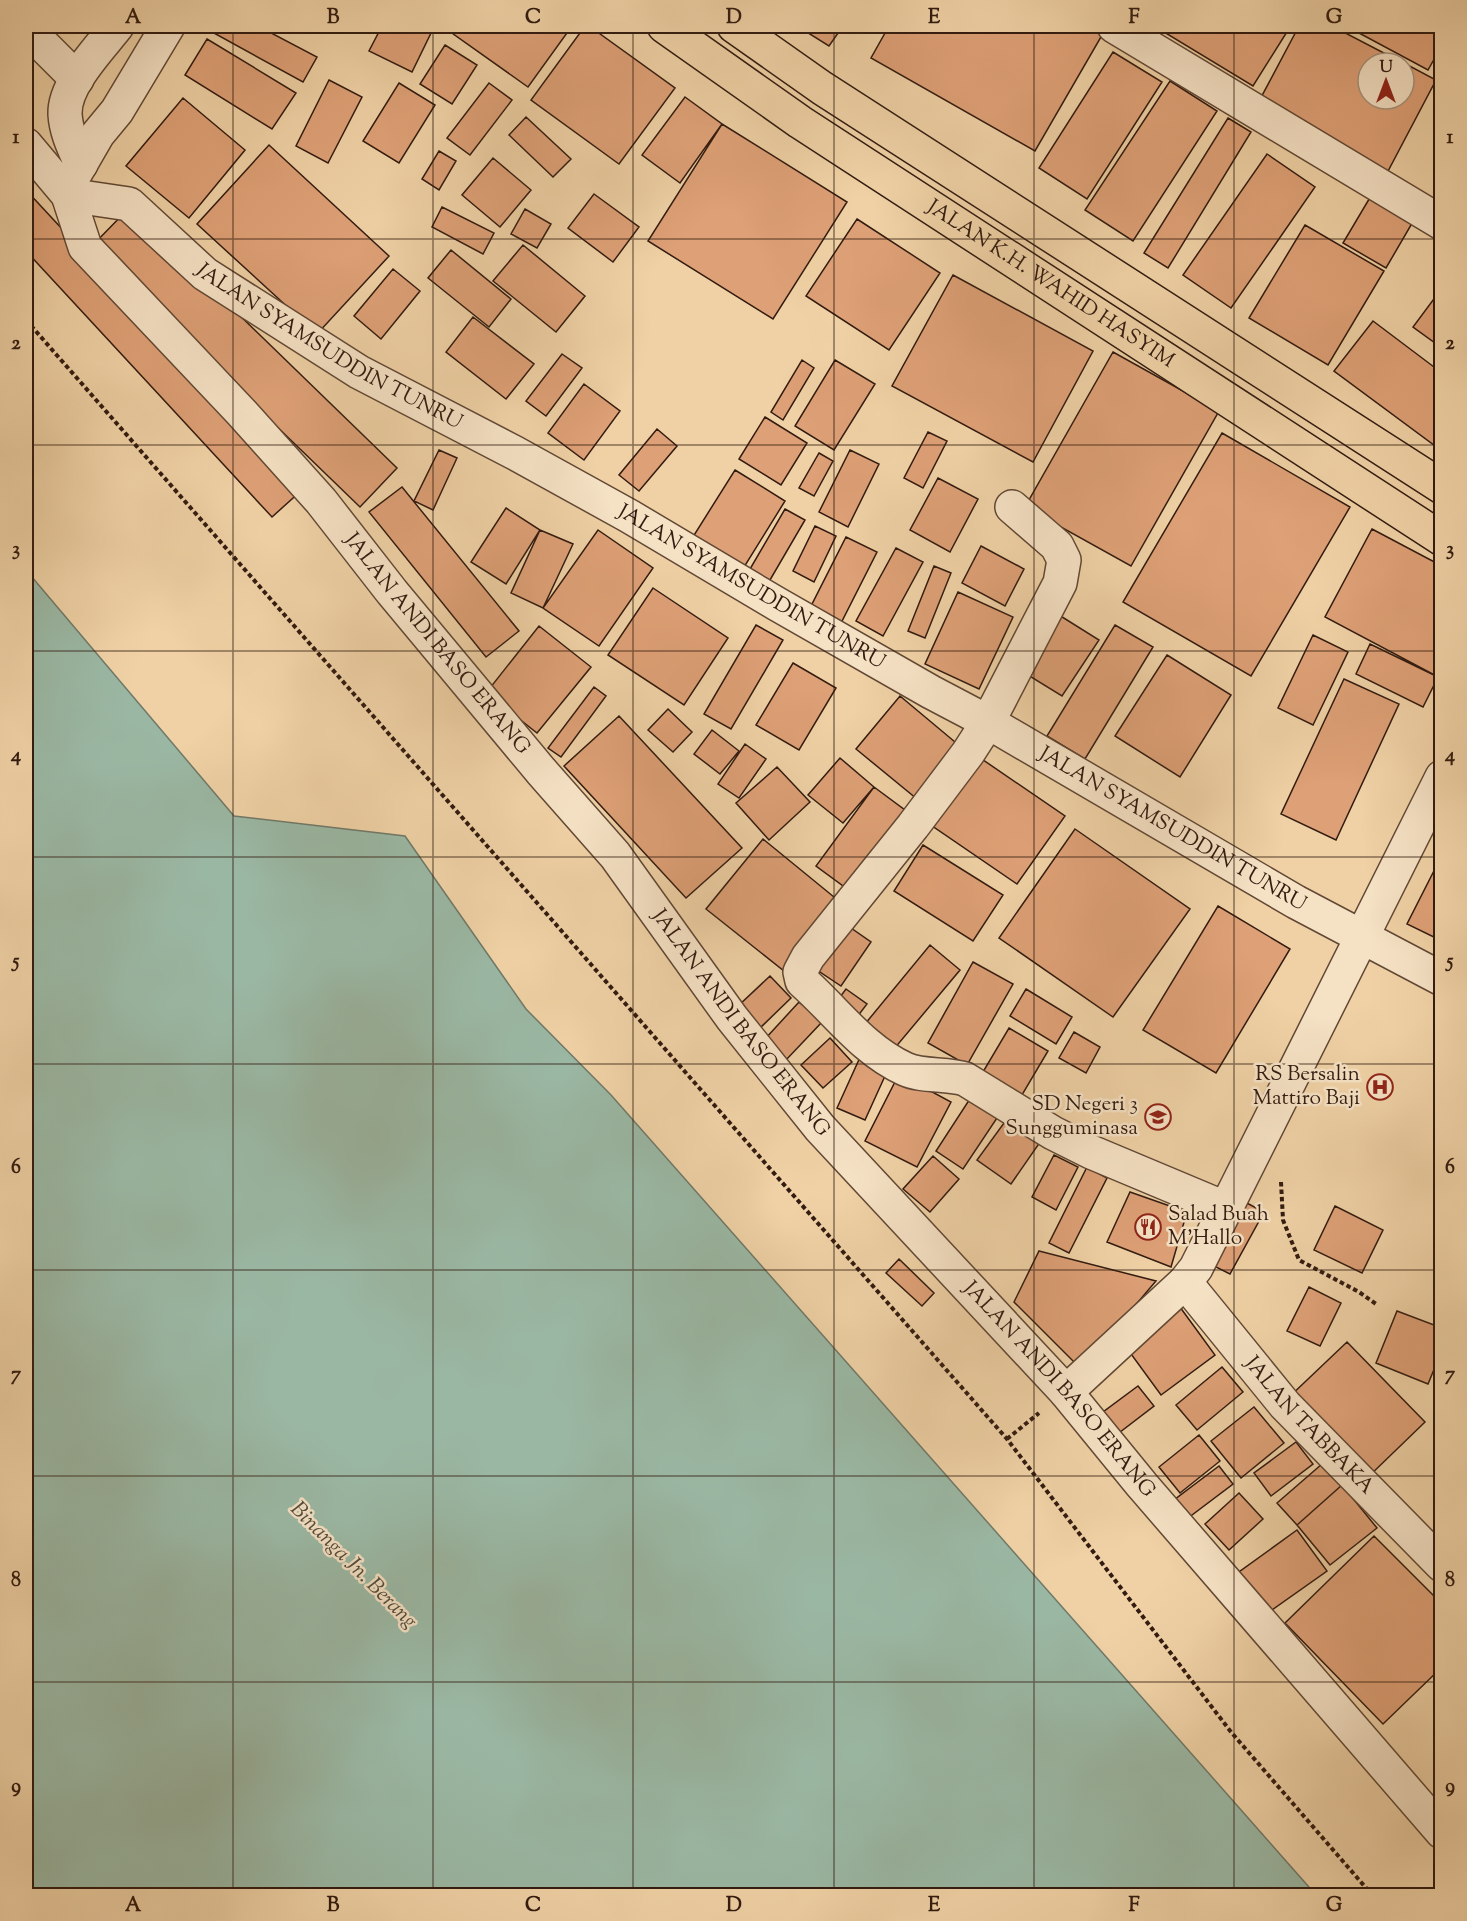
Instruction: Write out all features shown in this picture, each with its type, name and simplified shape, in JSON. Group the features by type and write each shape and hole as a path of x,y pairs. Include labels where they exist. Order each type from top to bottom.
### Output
{"highway":[{"name":"JALAN K.H. WAHID HASYIM","path":"664,26 800,122 1442,539"},
{"name":"JALAN K.H. WAHID HASYIM","path":"734,26 822,88 1442,487"}],"street":[{"path":"81,164 68,130 65,112 68,94 117,26"},
{"path":"68,195 72,180 98,134 117,111 168,26"},
{"path":"1114,26 1442,223"},
{"path":"26,28 77,79"},
{"path":"26,145 68,195"},
{"name":"JALAN SYAMSUDDIN TUNRU","path":"68,195 129,204 205,274 358,372 515,453 629,516 798,616 988,722 1286,896 1442,979"},
{"name":"JALAN ANDI BASO ERANG","path":"68,195 85,247 321,501 541,771 615,855 732,1018 820,1128 1066,1392 1142,1485 1442,1832"},
{"path":"1012,507 1057,546 1064,560 1060,583 988,722 913,826 808,957 800,972 802,981 857,1036 906,1070 950,1074 965,1079 1053,1133 1091,1152 1227,1209"},
{"path":"1066,1392 1185,1282 1196,1268 1360,936 1442,777"},
{"name":"JALAN TABBAKA","path":"1185,1282 1285,1405 1442,1565"}],"path":[{"path":"26,320 1006,1439 1231,1732 1373,1896"},
{"path":"1280,1176 1283,1220 1299,1260 1359,1292 1376,1304"}],"water":[{"name":"Binanga Jn. Berang","path":"26,570 234,816 405,836 526,1009 611,1095 1316,1895 26,1895"}],"building":[{"path":"204,26 258,26 317,57 303,82"},
{"path":"382,26 416,26 431,33 412,72 369,51"},
{"path":"442,26 572,26 528,87"},
{"path":"585,26 589,26 675,88 619,164 531,100"},
{"path":"797,26 843,26 829,46"},
{"path":"889,26 1098,26 1105,30 1035,151 871,58"},
{"path":"1154,26 1289,26 1290,27 1253,86"},
{"path":"1299,26 1332,26 1380,51 1356,51 1356,111 1416,111 1416,69 1436,80 1387,173 1257,105"},
{"path":"1346,26 1442,26 1442,45 1428,70 1416,64 1416,51 1393,51"},
{"path":"207,39 296,93 272,129 185,75"},
{"path":"445,45 477,65 452,104 420,84"},
{"path":"1113,52 1162,82 1087,199 1039,168"},
{"path":"329,80 362,97 328,163 296,146"},
{"path":"1170,81 1217,111 1133,241 1085,210"},
{"path":"399,83 435,105 399,163 363,141"},
{"path":"489,83 512,100 470,155 447,138"},
{"path":"685,97 722,124 680,183 642,155"},
{"path":"183,98 245,150 189,218 126,166"},
{"path":"526,117 571,159 553,177 509,135"},
{"path":"1228,118 1251,132 1168,268 1144,253"},
{"path":"722,124 847,202 773,319 648,241"},
{"path":"269,145 389,256 317,334 197,224"},
{"path":"439,151 456,161 439,190 422,179"},
{"path":"1267,154 1315,187 1231,308 1183,275"},
{"path":"493,158 531,190 500,227 462,195"},
{"path":"1375,189 1418,213 1386,268 1343,243"},
{"path":"26,190 303,489 272,517 26,251"},
{"path":"594,194 639,227 613,262 568,228"},
{"path":"442,207 494,233 483,254 432,227"},
{"path":"129,208 397,468 360,507 91,247"},
{"path":"525,209 551,224 537,248 511,234"},
{"path":"857,219 940,273 889,350 806,296"},
{"path":"1305,225 1384,271 1328,365 1249,318"},
{"path":"523,245 585,296 556,332 493,281"},
{"path":"451,250 511,299 489,327 428,278"},
{"path":"393,269 420,291 381,339 354,316"},
{"path":"953,275 1093,351 1033,462 892,386"},
{"path":"1442,288 1442,348 1413,327"},
{"path":"473,317 534,364 506,399 446,352"},
{"path":"1373,321 1442,373 1442,451 1334,371"},
{"path":"1113,352 1219,411 1131,566 1025,507"},
{"path":"562,354 582,368 546,416 526,401"},
{"path":"802,360 814,368 783,420 771,412"},
{"path":"835,360 875,384 834,450 795,426"},
{"path":"584,384 620,411 584,460 548,433"},
{"path":"765,417 807,443 781,485 739,459"},
{"path":"657,429 677,446 639,491 619,475"},
{"path":"928,432 947,441 923,488 904,478"},
{"path":"1222,433 1350,507 1251,676 1123,602"},
{"path":"439,450 457,458 433,510 414,501"},
{"path":"850,450 879,464 848,527 819,512"},
{"path":"819,453 833,461 814,496 799,488"},
{"path":"735,470 785,501 741,572 691,540"},
{"path":"938,478 978,499 950,552 910,530"},
{"path":"402,487 519,631 486,657 369,512"},
{"path":"506,508 540,530 506,584 471,562"},
{"path":"785,509 805,520 763,592 743,581"},
{"path":"815,526 836,536 814,582 793,571"},
{"path":"1372,529 1442,566 1442,679 1325,617"},
{"path":"540,530 573,544 543,608 511,593"},
{"path":"598,530 653,568 599,646 543,608"},
{"path":"846,537 877,552 837,631 806,616"},
{"path":"981,546 1024,569 1005,606 962,583"},
{"path":"896,548 923,562 883,636 856,621"},
{"path":"934,566 951,573 925,638 908,631"},
{"path":"653,588 728,638 684,705 608,655"},
{"path":"958,592 1013,617 979,689 925,664"},
{"path":"1059,615 1099,640 1062,696 1023,672"},
{"path":"756,625 783,640 731,729 704,714"},
{"path":"1115,625 1153,647 1085,759 1047,736"},
{"path":"539,626 591,667 537,733 486,693"},
{"path":"1313,635 1348,652 1313,725 1278,708"},
{"path":"1370,644 1438,677 1423,707 1356,674"},
{"path":"1167,655 1231,695 1180,777 1115,736"},
{"path":"793,663 836,688 799,750 756,725"},
{"path":"1344,679 1399,704 1336,840 1281,814"},
{"path":"594,687 606,696 561,757 548,748"},
{"path":"900,696 961,747 917,799 856,749"},
{"path":"668,709 692,732 673,752 648,730"},
{"path":"619,716 742,848 686,898 564,766"},
{"path":"712,730 739,751 720,774 694,754"},
{"path":"745,744 766,759 739,798 718,784"},
{"path":"973,753 1065,816 1017,884 925,821"},
{"path":"840,758 874,787 843,823 808,795"},
{"path":"777,767 810,802 769,840 736,803"},
{"path":"874,787 913,816 854,894 816,866"},
{"path":"1075,829 1190,909 1113,1017 999,938"},
{"path":"763,839 845,906 789,975 706,909"},
{"path":"923,845 1003,895 973,941 894,891"},
{"path":"1442,855 1442,941 1407,924"},
{"path":"1218,906 1290,949 1216,1073 1143,1030"},
{"path":"838,919 871,942 841,986 808,964"},
{"path":"930,945 960,970 894,1049 865,1024"},
{"path":"973,962 1013,984 967,1065 928,1043"},
{"path":"770,976 791,998 759,1029 737,1007"},
{"path":"846,989 867,1004 854,1021 834,1005"},
{"path":"1026,989 1072,1017 1056,1044 1010,1016"},
{"path":"799,1002 822,1022 786,1060 765,1039"},
{"path":"1009,1028 1048,1051 1016,1105 977,1082"},
{"path":"1074,1032 1100,1047 1086,1073 1059,1058"},
{"path":"830,1038 852,1062 823,1088 801,1065"},
{"path":"862,1053 890,1065 865,1120 837,1108"},
{"path":"899,1074 951,1102 917,1167 865,1141"},
{"path":"975,1091 1003,1109 963,1169 936,1151"},
{"path":"1012,1112 1045,1135 1011,1184 977,1160"},
{"path":"1054,1155 1078,1167 1056,1210 1032,1197"},
{"path":"933,1156 959,1179 930,1212 903,1189"},
{"path":"1087,1167 1107,1178 1069,1253 1049,1243"},
{"name":"Salad Buah M'Hallo","path":"1130,1192 1187,1212 1171,1267 1107,1242"},
{"path":"1243,1201 1264,1212 1230,1274 1210,1264"},
{"path":"1335,1206 1383,1230 1362,1273 1314,1250"},
{"path":"1039,1251 1156,1281 1081,1369 1014,1302"},
{"path":"899,1259 934,1293 922,1306 886,1273"},
{"path":"1309,1287 1341,1303 1320,1346 1287,1331"},
{"path":"1177,1303 1215,1355 1161,1395 1123,1343"},
{"path":"1397,1311 1442,1328 1442,1350 1428,1384 1376,1363"},
{"path":"1347,1342 1425,1422 1364,1481 1286,1400"},
{"path":"1222,1367 1243,1392 1197,1430 1176,1405"},
{"path":"1138,1386 1154,1406 1111,1439 1095,1418"},
{"path":"1254,1407 1284,1443 1241,1478 1211,1441"},
{"path":"1199,1435 1220,1461 1180,1493 1159,1467"},
{"path":"1296,1442 1313,1464 1271,1496 1254,1473"},
{"path":"1322,1464 1342,1485 1297,1525 1277,1503"},
{"path":"1219,1466 1233,1484 1188,1518 1174,1500"},
{"path":"1342,1485 1377,1528 1330,1565 1297,1525"},
{"path":"1239,1493 1263,1519 1229,1550 1205,1524"},
{"path":"1297,1530 1327,1571 1262,1617 1232,1577"},
{"path":"1374,1536 1442,1604 1442,1667 1383,1724 1285,1623"}],"place":[{"name":"RS Bersalin Mattiro Baji","path":"1380,1087"},
{"name":"SD Negeri 3 Sungguminasa","path":"1158,1117"},
{"name":"Salad Buah M'Hallo","path":"1148,1227"}]}
